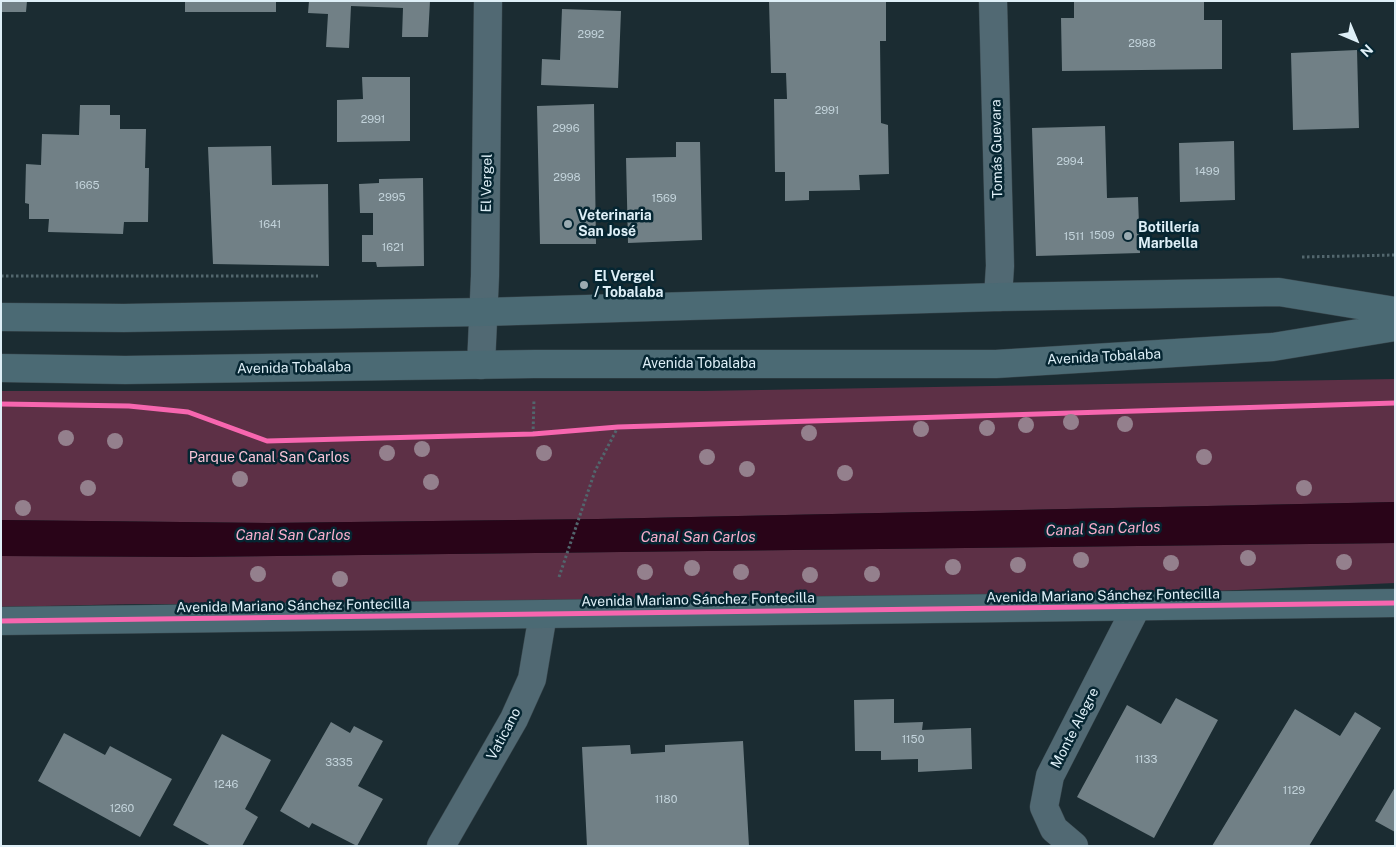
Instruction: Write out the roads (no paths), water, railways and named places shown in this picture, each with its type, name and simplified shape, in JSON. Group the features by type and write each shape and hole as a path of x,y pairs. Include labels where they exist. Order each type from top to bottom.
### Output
{"main road":[{"path":"1,317 124,318 483,312 998,297 1279,292 1395,311"},
{"name":"Avenida Tobalaba","path":"1,368 125,370 480,365 996,364 1273,347 1395,327"},
{"name":"Avenida Mariano Sánchez Fontecilla","path":"1,621 1395,603"}],"street":[{"name":"El Vergel","path":"480,365 483,312 488,1"},
{"name":"Tomás Guevara","path":"993,1 1000,266 998,297"},
{"name":"Monte Alegre","path":"1074,846 1054,828 1044,807 1050,776 1137,606"},
{"name":"Vaticano","path":"441,846 514,719 532,679 543,614"}],"water":[{"name":"Canal San Carlos","path":"1395,502 1395,543 190,557 1,556 1,520 269,523 598,519"}],"place":[{"name":"Veterinaria San José","path":"568,224"},
{"name":"Botillería Marbella","path":"1128,236"},
{"name":"El Vergel / Tobalaba","path":"584,285"}],"park label":[{"name":"Parque Canal San Carlos","path":"269,458"}]}
